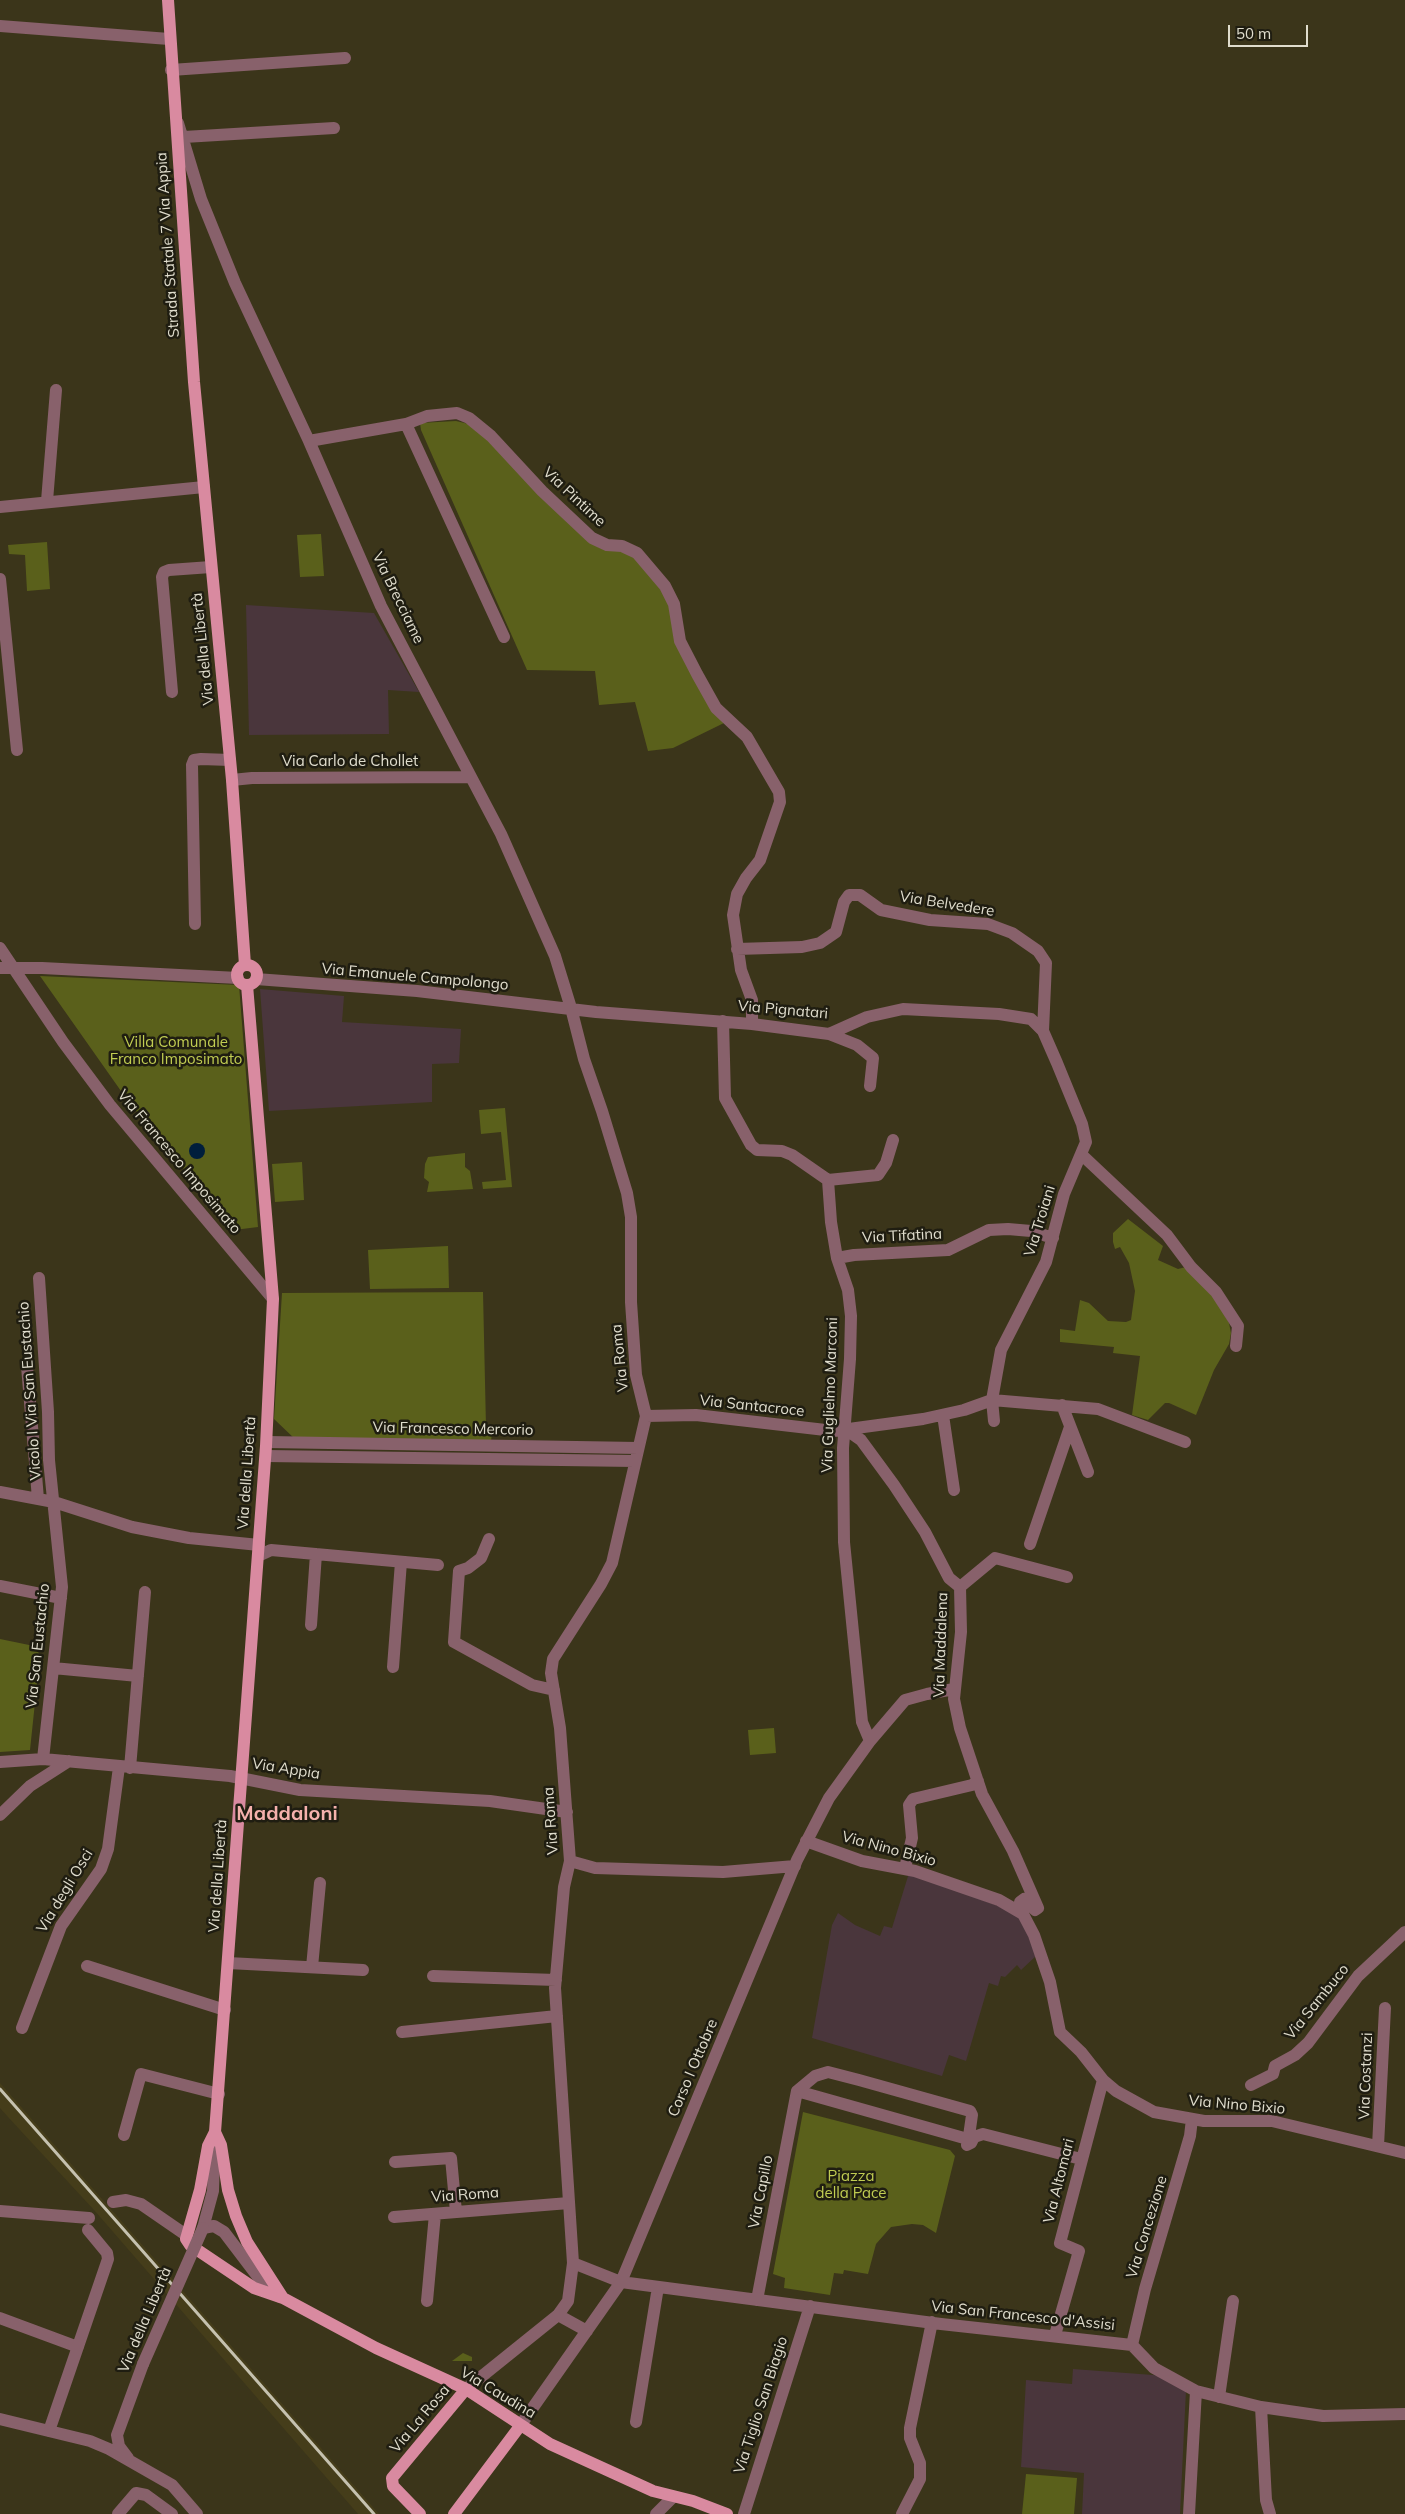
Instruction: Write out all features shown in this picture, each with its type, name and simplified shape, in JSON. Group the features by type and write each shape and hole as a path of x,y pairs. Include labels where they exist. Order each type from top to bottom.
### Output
{"main road":[{"name":"Strada Statale 7 Via Appia","path":"168,0 180,202 204,487"},
{"name":"Via della Libertà","path":"204,487 232,780 245,966 255,970 247,981 273,1300 266,1456 215,2132"},
{"path":"186,2235 200,2190 208,2146 215,2132"},
{"path":"215,2132 221,2145 228,2190 236,2216 247,2242 283,2298"},
{"name":"Via Caudina","path":"186,2235 190,2245 254,2288 283,2298 376,2348 466,2390 550,2444 629,2482 673,2497 693,2501 727,2514"},
{"name":"Via La Rosa","path":"420,2514 392,2486 392,2478 466,2390"},
{"path":"454,2514 520,2426"}],"street":[{"path":"0,26 169,39"},
{"path":"172,70 345,58"},
{"name":"Via Brecciame","path":"175,115 184,137 201,199 235,284 309,441 381,606 501,834 528,892 555,956 571,1008"},
{"path":"184,137 334,128"},
{"path":"180,202 192,192 198,194 201,199"},
{"path":"47,501 56,390"},
{"name":"Via Pintime","path":"309,441 406,424 427,416 457,412 469,418 491,436 542,491 592,538 608,545 622,546 638,552 665,586 674,604 680,641 697,674 716,708 747,737 779,792 778,808 760,860 746,878 737,894 733,915 741,970 752,1000 752,1024"},
{"path":"406,424 504,637"},
{"path":"0,507 204,487"},
{"path":"172,692 162,577 164,572 169,570 211,567"},
{"path":"0,578 17,750"},
{"path":"195,924 192,764 194,760 201,759 230,760"},
{"name":"Via Carlo de Chollet","path":"232,780 252,778 469,776"},
{"name":"Via Belvedere","path":"737,948 802,947 820,943 836,932 844,902 849,895 860,895 881,910 930,920 988,924 1012,933 1038,951 1046,963 1043,1031"},
{"name":"Via Francesco Imposimato","path":"0,948 63,1042 110,1104 273,1300"},
{"name":"Via Emanuele Campolongo","path":"0,968 417,991 571,1008"},
{"name":"Via Pignatari","path":"571,1008 723,1021 829,1034 867,1017 903,1009 1020,1016 1037,1024 1043,1031"},
{"name":"Via Roma","path":"558,2315 568,2301 573,2263 556,1980 564,1887 570,1861 560,1728 551,1673 552,1659 601,1584 612,1563 630,1496 646,1416 636,1375 631,1302 630,1217 627,1193 584,1059 571,1008"},
{"path":"723,1021 725,1098 751,1145 757,1150 782,1151 792,1155 828,1180 878,1175 886,1163 893,1140"},
{"name":"Via Troiani","path":"994,1421 992,1400 1001,1350 1046,1262 1064,1194 1086,1142 1082,1124 1043,1031"},
{"path":"829,1034 857,1045 872,1058 870,1086"},
{"path":"1082,1155 1167,1235 1191,1266 1216,1292 1238,1326 1236,1346"},
{"name":"Via Guglielmo Marconi","path":"828,1180 830,1222 837,1258 848,1290 850,1316 850,1359 844,1428 844,1551 862,1722 870,1740"},
{"name":"Via Tifatina","path":"837,1258 854,1255 948,1250 989,1230 1031,1231 1053,1238"},
{"name":"Vicolo I Via San Eustachio","path":"39,1278 48,1412 49,1460 54,1502"},
{"path":"27,1366 38,1499"},
{"name":"Via Santacroce","path":"646,1416 696,1415 834,1431 844,1428 876,1426 943,1415 992,1400 1098,1409 1185,1442"},
{"path":"1062,1406 1088,1472"},
{"path":"943,1415 954,1490"},
{"path":"1030,1544 1070,1427"},
{"name":"Via Maddalena","path":"844,1428 861,1440 925,1532 949,1578 960,1586 961,1632 954,1699 960,1728 982,1794 1023,1871 1038,1908 1035,1910 1024,1899 1020,1902 1023,1914"},
{"name":"Via Francesco Mercorio","path":"266,1442 637,1454"},
{"name":"Via Francesco Mercorio","path":"266,1456 637,1454"},
{"path":"0,1492 54,1502 134,1527 258,1551 271,1550 438,1565"},
{"name":"Via San Eustachio","path":"43,1758 61,1598 60,1555 53,1515 54,1502"},
{"path":"489,1539 481,1558 468,1568 459,1571 454,1642 532,1685 554,1690"},
{"path":"311,1625 316,1554"},
{"path":"960,1586 995,1558 1067,1577"},
{"path":"393,1667 401,1562"},
{"path":"0,1586 61,1598"},
{"name":"Via degli Osci","path":"22,2028 61,1926 101,1868 108,1849 124,1767 138,1676 146,1592"},
{"path":"53,1668 138,1676"},
{"name":"Corso I Ottobre","path":"520,2426 622,2282 795,1866 829,1798 870,1740 905,1700 954,1689"},
{"name":"Via Appia","path":"0,1762 43,1758 242,1779 300,1790 490,1802 567,1812"},
{"path":"0,1814 30,1786 69,1761"},
{"path":"905,1868 912,1838 909,1805 913,1799 972,1785 978,1781"},
{"name":"Via Nino Bixio","path":"806,1841 862,1861 905,1868 999,1900 1023,1914 1034,1935 1050,1982 1060,2032 1082,2052 1103,2080 1116,2091 1154,2112 1204,2121 1272,2122 1405,2153"},
{"path":"570,1861 595,1868 723,1872 795,1866"},
{"path":"312,1967 320,1883"},
{"name":"Via Sambuco","path":"1251,2085 1273,2074 1275,2066 1295,2055 1308,2043 1358,1976 1405,1932"},
{"path":"228,1963 363,1970"},
{"path":"86,1966 225,2010"},
{"path":"433,1976 556,1980"},
{"name":"Via Costanzi","path":"1378,2146 1384,2008"},
{"path":"402,2032 557,2016"},
{"path":"797,2091 815,2076 828,2072 859,2080 970,2111 972,2115 969,2137"},
{"path":"124,2135 141,2074 145,2073 218,2094"},
{"name":"Via Altomari","path":"1055,2335 1079,2251 1060,2243 1103,2080"},
{"path":"797,2091 969,2137 983,2134 1081,2159"},
{"name":"Via Capillo","path":"757,2300 797,2091"},
{"name":"Via Concezione","path":"1132,2345 1145,2289 1190,2136 1192,2119"},
{"name":"Via della Libertà","path":"128,2459 117,2439 119,2425 143,2364 202,2228 213,2191 215,2132"},
{"path":"395,2162 451,2158 456,2212"},
{"path":"113,2202 126,2200 141,2204 186,2235"},
{"name":"Via Roma","path":"394,2217 569,2204"},
{"path":"0,2211 89,2224 107,2253 108,2259 48,2431"},
{"path":"428,2301 435,2214"},
{"path":"202,2228 214,2226 224,2232 262,2282 283,2298"},
{"name":"Via San Francesco d'Assisi","path":"573,2263 622,2282 932,2322 1132,2345 1154,2368 1196,2391 1219,2397 1261,2407 1323,2416 1405,2414"},
{"path":"636,2422 658,2287"},
{"path":"1219,2397 1233,2301"},
{"name":"Via Tiglio San Biagio","path":"744,2514 810,2306"},
{"path":"558,2315 587,2331"},
{"name":"Via La Rosa","path":"466,2390 558,2315"},
{"path":"0,2318 78,2347"},
{"path":"902,2514 920,2479 920,2464 910,2438 910,2428 932,2322"},
{"path":"1188,2514 1196,2391"},
{"path":"1261,2407 1266,2500 1270,2514"},
{"path":"0,2419 90,2441 128,2459 172,2485 195,2513"},
{"path":"90,2441 106,2438 119,2425"},
{"path":"118,2514 136,2493 146,2495 172,2514"},
{"path":"656,2514 673,2497"}],"shaded area":[{"path":"246,605 374,613 419,692 388,690 389,734 249,735"},
{"path":"260,989 344,996 342,1022 461,1029 459,1063 432,1064 432,1102 269,1111"},
{"path":"909,1873 996,1905 1021,1917 1036,1956 1021,1970 1017,1965 1005,1977 1001,1976 998,1986 989,1983 966,2061 949,2055 942,2076 812,2038 832,1925 838,1913 855,1925 880,1936 884,1926 892,1928"},
{"path":"0,2083 379,2514 358,2514 94,2210 0,2108"},
{"path":"1073,2369 1164,2377 1186,2390 1180,2514 1082,2514 1084,2473 1021,2467 1026,2380 1072,2384"}],"green space":[{"path":"456,421 473,425 591,541 633,554 668,599 679,650 726,722 673,748 648,751 635,702 599,705 595,671 527,670 421,430 420,423"},
{"path":"321,534 324,576 300,577 297,535"},
{"path":"47,542 50,589 27,591 25,555 9,554 8,545"},
{"name":"Villa Comunale Franco Imposimato","path":"40,976 239,985 258,1227 234,1230 128,1101"},
{"path":"505,1108 512,1187 483,1189 482,1182 506,1180 501,1132 481,1134 479,1110"},
{"path":"465,1153 465,1167 470,1171 473,1189 427,1192 429,1182 424,1178 425,1164 428,1157"},
{"path":"302,1162 304,1200 275,1202 272,1164"},
{"path":"1128,1219 1163,1246 1158,1260 1178,1269 1186,1267 1217,1300 1229,1323 1231,1333 1229,1344 1214,1370 1196,1415 1165,1403 1148,1420 1132,1415 1140,1356 1113,1353 1114,1347 1060,1342 1060,1329 1075,1331 1080,1300 1089,1303 1108,1321 1126,1322 1131,1320 1135,1291 1129,1263 1120,1247 1115,1249 1113,1242 1113,1233"},
{"path":"448,1246 449,1288 370,1289 368,1250"},
{"path":"483,1292 486,1427 492,1433 491,1441 296,1440 274,1419 282,1293"},
{"path":"0,1639 34,1646 40,1655 30,1750 0,1752"},
{"path":"774,1728 776,1753 750,1755 748,1730"},
{"name":"Piazza della Pace","path":"803,2112 950,2150 955,2156 936,2233 923,2225 912,2224 891,2227 876,2244 868,2274 844,2270 843,2274 834,2273 830,2295 784,2288 785,2278 773,2274"},
{"path":"463,2353 472,2357 472,2361 452,2361"},
{"path":"1026,2474 1077,2478 1074,2514 1022,2514"}],"water":[{"path":"197,1143 205,1151 197,1159 189,1151"}],"railway":[{"path":"0,2089 374,2514"}],"district":[{"name":"Maddaloni","path":"287,1814"}]}
